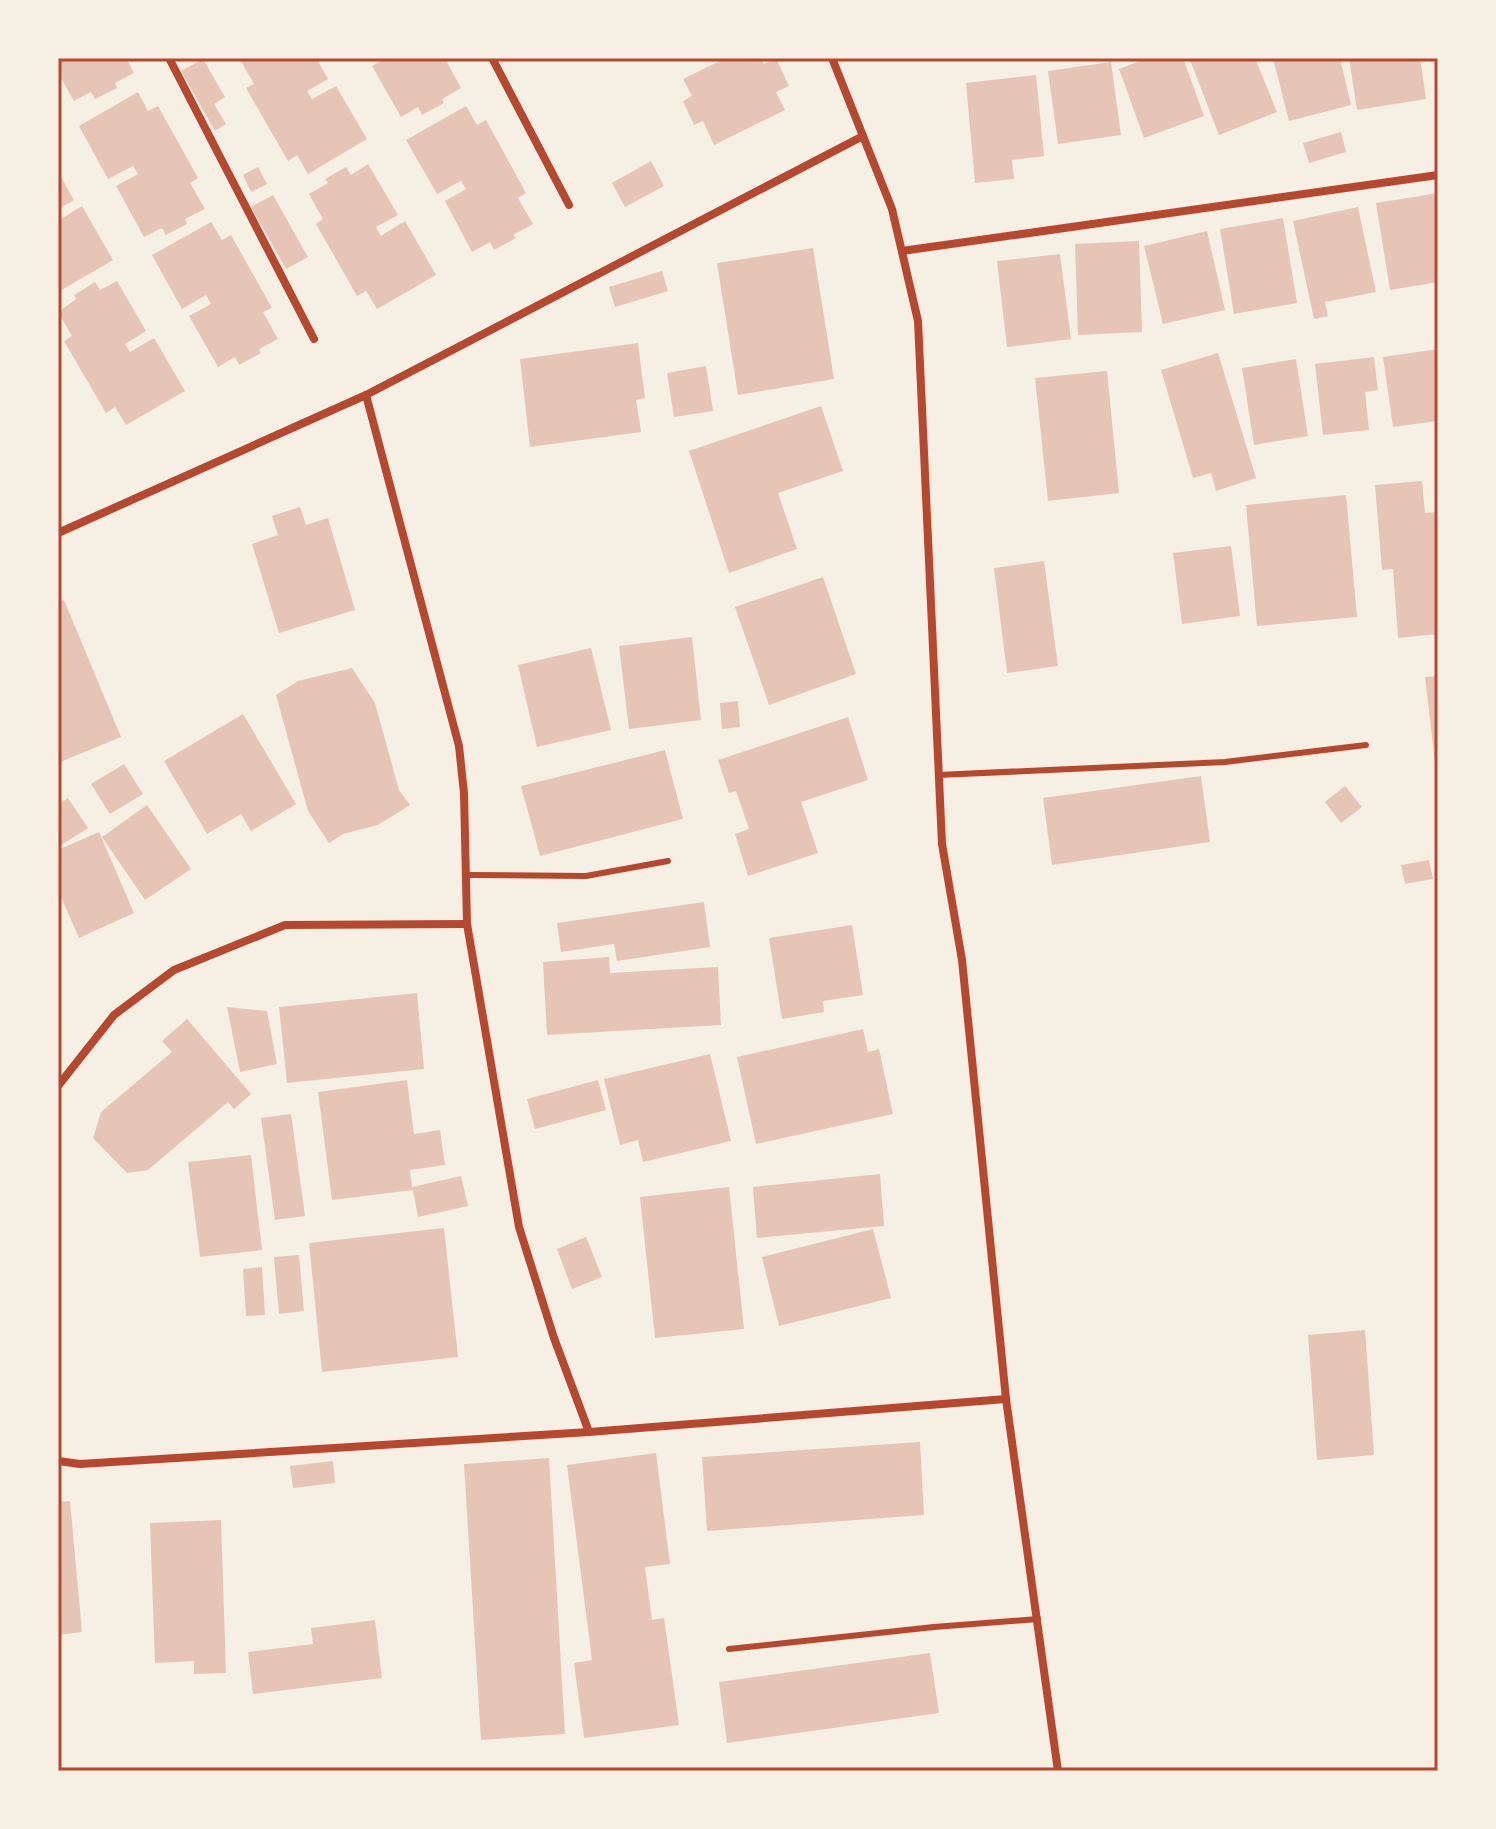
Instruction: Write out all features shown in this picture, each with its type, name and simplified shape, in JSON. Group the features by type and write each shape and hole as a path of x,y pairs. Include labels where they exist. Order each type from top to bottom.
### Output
{"street":[{"path":"169,58 314,339"},
{"path":"492,58 569,205"},
{"path":"832,58 892,209 918,321 942,844 962,960 1006,1399 1058,1771"},
{"path":"58,533 366,395 863,136"},
{"path":"902,251 1438,175"},
{"path":"366,395 459,746 464,793 467,924 519,1227 554,1338 589,1432"},
{"path":"58,1086 114,1015 174,970 285,925 467,924"},
{"path":"58,1461 80,1464 589,1432 1006,1399"}],"lane":[{"path":"938,775 1225,762 1366,745"},
{"path":"466,875 586,876 668,861"},
{"path":"729,1649 1038,1619"}],"building":[{"path":"58,58 126,58 134,73 115,83 117,88 95,99 91,92 74,101 58,73"},
{"path":"239,58 316,58 328,79 307,91 312,99 336,86 367,139 308,174 297,155 288,161 246,88 254,84"},
{"path":"387,58 454,58 447,62 461,88 442,99 444,103 422,115 418,107 401,117 372,66"},
{"path":"726,58 761,58 764,64 776,58 789,86 776,92 785,110 714,145 703,121 694,125 683,101 692,96 683,79"},
{"path":"1148,58 1183,58 1204,116 1144,138 1119,69"},
{"path":"1255,58 1277,112 1219,135 1190,60"},
{"path":"1273,58 1340,58 1351,105 1289,121"},
{"path":"1349,58 1420,58 1426,99 1357,110"},
{"path":"203,59 225,97 214,104 226,124 215,131 181,71"},
{"path":"1111,62 1121,135 1058,144 1048,71"},
{"path":"1036,75 1044,156 1012,160 1014,179 975,183 966,83"},
{"path":"138,92 148,111 158,106 198,178 190,183 205,209 185,219 187,224 166,235 162,228 144,237 116,186 138,174 133,166 108,179 79,126"},
{"path":"466,106 477,125 486,120 526,193 518,198 533,224 494,250 490,242 472,252 445,201 466,189 461,181 437,194 406,140"},
{"path":"1341,132 1346,152 1309,163 1303,143"},
{"path":"651,161 664,186 625,207 612,183"},
{"path":"368,164 398,215 376,227 381,236 405,221 436,275 377,309 366,291 357,296 316,224 323,219 309,194 328,183 325,179 346,167 351,175"},
{"path":"258,167 267,184 251,192 243,175"},
{"path":"58,172 74,200 58,209"},
{"path":"1438,193 1438,282 1390,290 1376,203"},
{"path":"273,195 308,257 286,269 251,207"},
{"path":"82,206 113,260 58,292 58,221"},
{"path":"1358,207 1376,292 1325,302 1328,316 1314,319 1293,221"},
{"path":"1283,218 1297,303 1234,314 1220,229"},
{"path":"211,222 222,240 231,235 272,308 263,312 278,339 239,365 235,357 218,367 189,316 211,304 206,295 182,309 152,255"},
{"path":"1207,231 1225,310 1163,324 1144,246"},
{"path":"1139,241 1142,332 1078,335 1075,244"},
{"path":"813,248 834,379 738,395 717,263"},
{"path":"1060,254 1071,339 1007,347 997,261"},
{"path":"662,271 668,291 615,307 609,287"},
{"path":"117,281 146,331 125,344 130,352 154,338 185,391 126,425 115,407 106,413 64,341 72,336 58,312 76,299 74,295 95,282 100,290"},
{"path":"638,343 645,398 636,400 641,432 530,447 520,359"},
{"path":"1438,349 1438,386 1435,387 1438,421 1393,427 1383,357"},
{"path":"1218,353 1256,478 1216,491 1211,473 1193,478 1161,370"},
{"path":"1374,357 1378,390 1365,392 1369,430 1323,435 1315,364"},
{"path":"1296,359 1308,436 1254,445 1242,368"},
{"path":"706,366 713,411 674,417 667,373"},
{"path":"1107,371 1119,493 1048,501 1035,378"},
{"path":"821,406 843,471 778,493 797,549 729,573 689,451"},
{"path":"1422,481 1425,513 1438,512 1438,634 1398,638 1393,569 1382,570 1375,485"},
{"path":"1346,495 1357,617 1257,626 1246,505"},
{"path":"300,507 306,525 328,518 355,610 279,633 252,544 278,535 272,516"},
{"path":"1231,546 1240,616 1182,624 1173,553"},
{"path":"1044,561 1058,666 1007,673 994,568"},
{"path":"823,577 856,674 769,705 735,607"},
{"path":"64,600 121,737 58,763 58,602"},
{"path":"692,637 701,720 629,729 619,646"},
{"path":"591,648 611,730 537,747 518,665"},
{"path":"352,668 375,703 399,790 410,805 378,825 343,834 329,843 308,811 276,695 298,681"},
{"path":"1438,676 1438,770 1436,771 1425,677"},
{"path":"738,701 740,727 722,729 720,703"},
{"path":"243,714 296,804 251,831 241,814 207,834 164,761"},
{"path":"848,717 868,780 801,802 818,853 748,876 735,834 749,829 736,791 729,793 718,760"},
{"path":"665,750 683,819 540,856 521,786"},
{"path":"124,764 143,794 110,814 91,784"},
{"path":"1201,776 1210,842 1052,865 1043,798"},
{"path":"1345,786 1362,807 1341,823 1325,802"},
{"path":"68,798 88,828 58,847 58,805"},
{"path":"147,805 191,869 145,900 102,837"},
{"path":"99,832 134,913 79,938 58,890 58,850"},
{"path":"1429,860 1433,879 1405,884 1401,865"},
{"path":"704,902 710,947 617,961 614,944 561,952 557,923"},
{"path":"852,925 863,995 823,1001 824,1012 782,1019 769,938"},
{"path":"609,957 610,973 718,967 721,1025 547,1035 543,962"},
{"path":"417,993 424,1069 287,1083 279,1007"},
{"path":"227,1007 267,1011 277,1064 240,1072"},
{"path":"187,1019 251,1094 234,1109 228,1102 148,1170 127,1173 93,1138 101,1112 172,1052 162,1041"},
{"path":"863,1029 868,1052 879,1049 893,1114 756,1144 737,1057"},
{"path":"710,1054 731,1141 643,1162 638,1140 620,1145 604,1079"},
{"path":"407,1080 414,1134 440,1130 445,1165 410,1170 412,1187 461,1176 468,1206 418,1217 413,1190 332,1200 318,1092"},
{"path":"598,1080 606,1110 535,1129 527,1099"},
{"path":"291,1114 305,1216 275,1220 261,1118"},
{"path":"251,1155 262,1250 200,1257 188,1162"},
{"path":"880,1174 884,1226 757,1238 753,1187"},
{"path":"729,1187 744,1329 655,1338 640,1197"},
{"path":"444,1228 458,1357 322,1372 309,1243"},
{"path":"873,1229 891,1298 779,1326 762,1257"},
{"path":"586,1237 602,1277 572,1289 557,1249"},
{"path":"299,1255 304,1311 279,1314 274,1257"},
{"path":"262,1267 265,1315 246,1316 243,1269"},
{"path":"1365,1330 1374,1455 1317,1460 1308,1335"},
{"path":"920,1442 924,1515 707,1531 702,1457"},
{"path":"656,1453 670,1564 645,1567 652,1620 664,1618 679,1725 584,1738 574,1663 592,1660 567,1465"},
{"path":"549,1458 565,1734 481,1740 464,1464"},
{"path":"333,1461 335,1483 293,1488 290,1466"},
{"path":"70,1501 82,1632 58,1635 58,1502"},
{"path":"221,1520 226,1673 194,1674 194,1661 155,1663 150,1523"},
{"path":"375,1620 382,1678 253,1694 248,1652 313,1644 311,1628"},
{"path":"930,1653 939,1713 727,1743 719,1682"}]}
